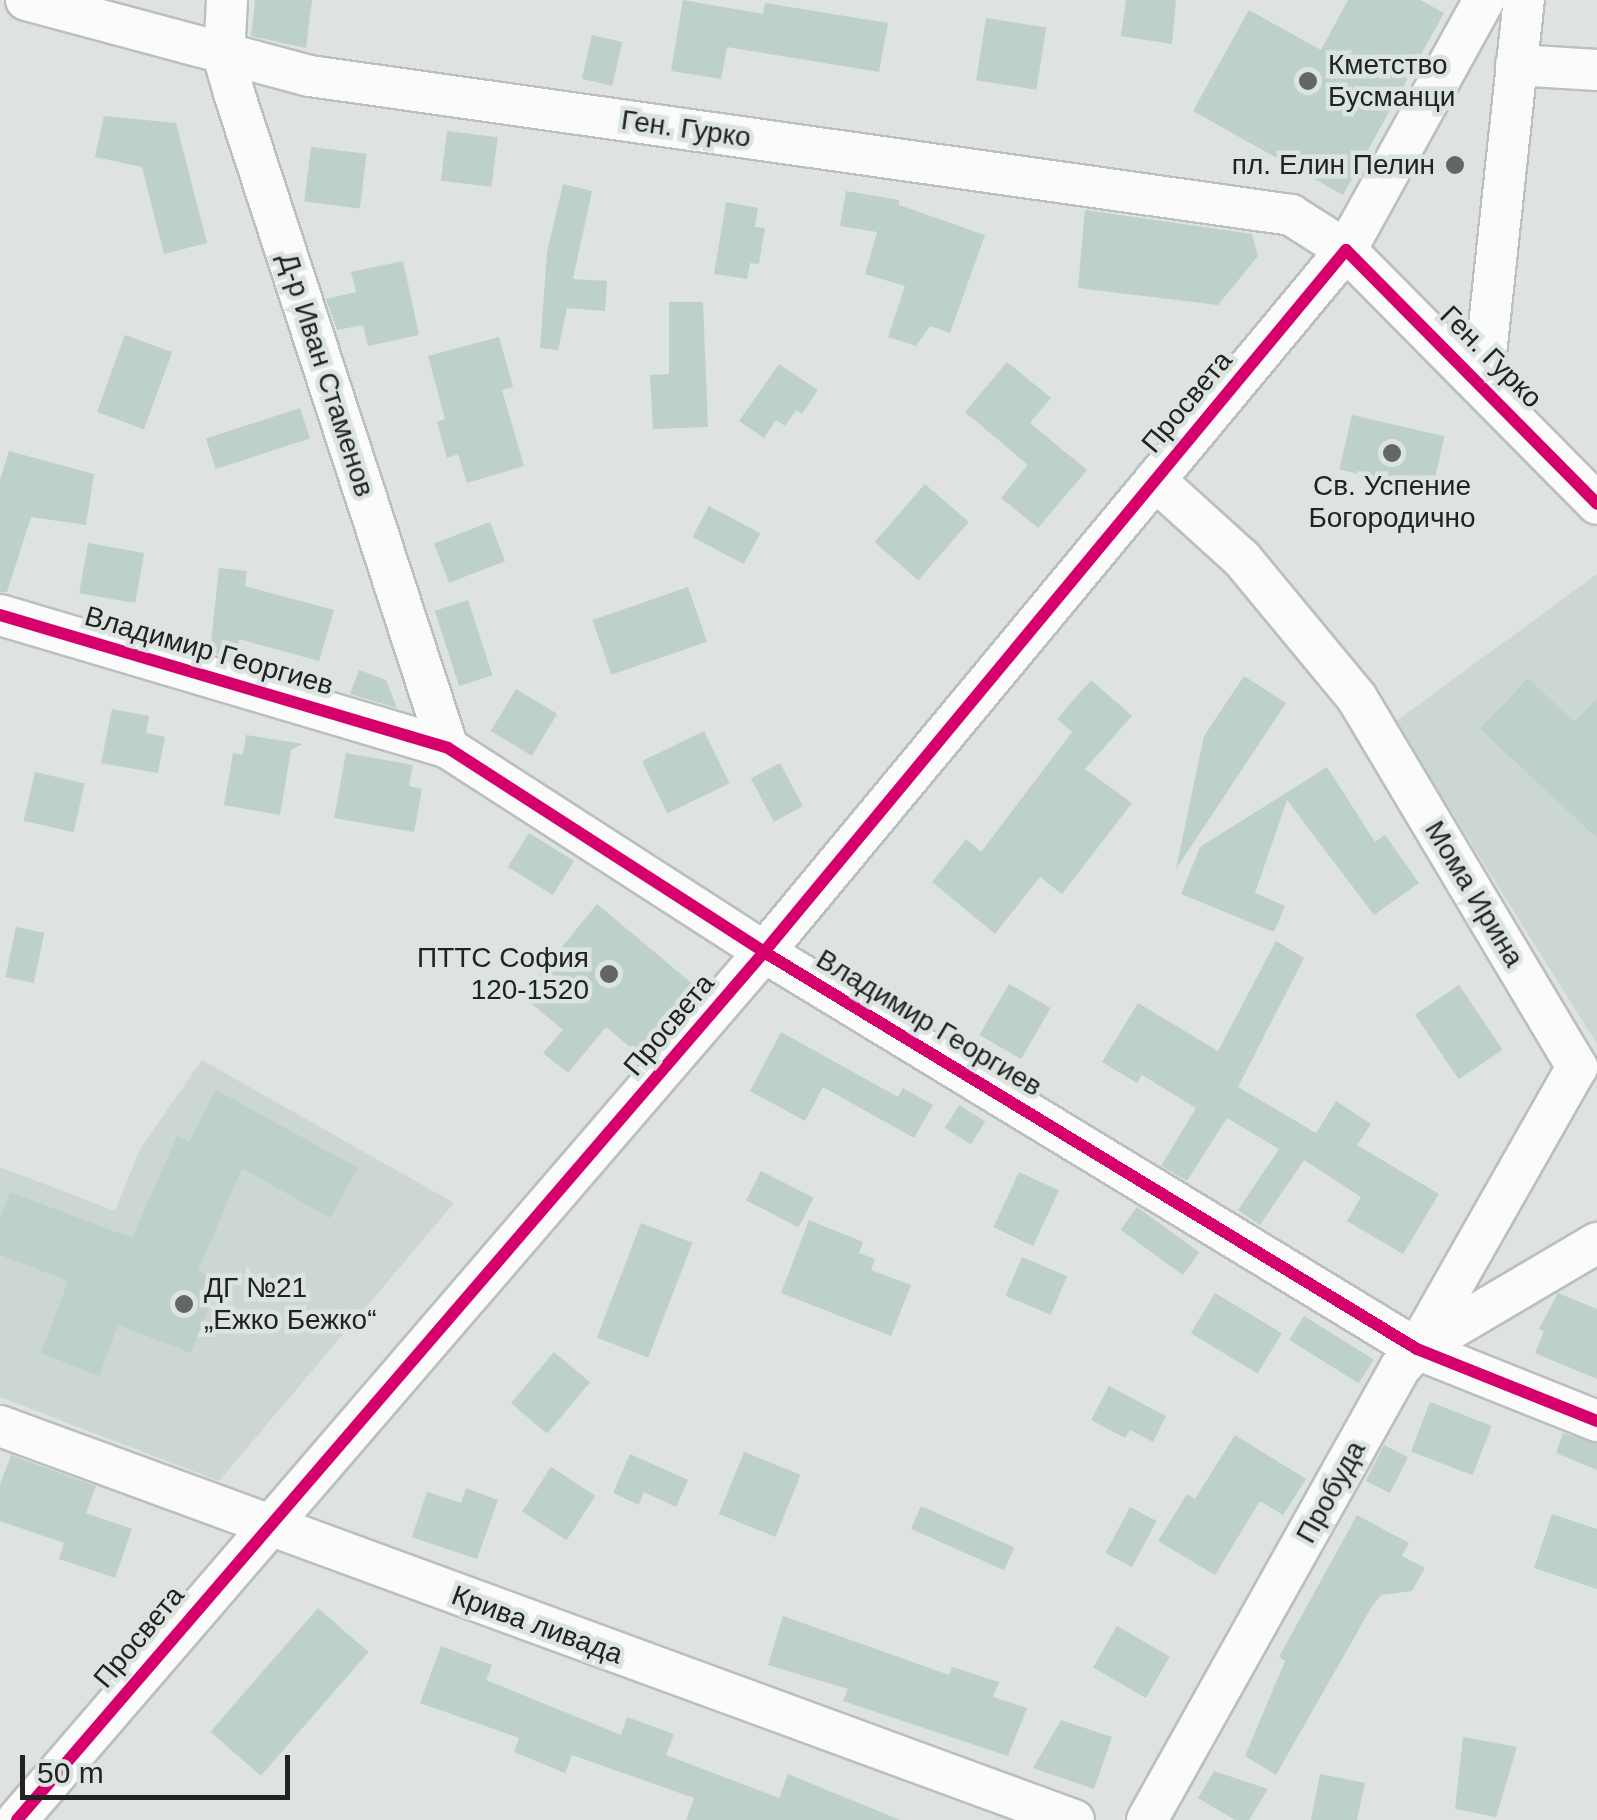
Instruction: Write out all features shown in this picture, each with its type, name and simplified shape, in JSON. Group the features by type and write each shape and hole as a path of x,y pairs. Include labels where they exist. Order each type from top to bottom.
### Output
{"street":[{"name":"Ген. Гурко","path":"26,0 224,58 428,94 1264,208 1318,228 1346,250 1483,382 1597,504"},
{"name":"Д-р Иван Стаменов","path":"227,0 224,58 448,748"},
{"path":"1483,382 1524,0"},
{"path":"1481,2 1516,65"},
{"name":"Просвета","path":"16,1820 764,952 1346,250 1481,2"},
{"path":"1516,65 1597,70"},
{"name":"Мома Ирина","path":"1154,480 1242,559 1357,698 1577,1068 1417,1349"},
{"name":"Владимир Георгиев","path":"0,616 448,748 764,952 1417,1349 1597,1420"},
{"name":"Пробуда","path":"1147,1820 1400,1368 1417,1349 1597,1243"},
{"name":"Крива ливада","path":"0,1426 1074,1820"}],"shaded area":[{"path":"1597,574 1597,1044 1395,722"},
{"name":"ДГ №21 „Ежко Бежко“","path":"202,1060 454,1203 219,1481 0,1397 0,1167 115,1211 140,1149"}],"building":[{"path":"255,0 312,0 306,48 251,36"},
{"path":"683,0 763,14 765,3 888,23 879,72 727,47 721,79 671,71"},
{"path":"1126,0 1176,0 1172,44 1121,36"},
{"name":"Кметство Бусманци","path":"1348,0 1420,0 1444,13 1343,195 1193,111 1249,10 1321,50"},
{"path":"986,18 1046,28 1036,90 976,80"},
{"path":"592,35 622,42 612,86 582,79"},
{"path":"104,116 176,123 207,243 164,254 142,167 95,157"},
{"path":"447,131 498,137 492,187 441,181"},
{"path":"311,147 367,154 360,208 304,202"},
{"path":"563,184 592,191 573,279 607,281 605,311 567,308 558,350 540,348 547,252"},
{"path":"846,191 899,200 899,205 985,235 950,333 930,326 916,346 888,337 905,286 865,274 877,232 840,226"},
{"path":"726,202 758,208 755,227 765,228 759,264 750,263 747,279 714,274"},
{"path":"1085,210 1252,234 1258,256 1218,305 1078,288"},
{"path":"403,261 419,335 368,346 363,325 337,330 326,299 356,292 351,272"},
{"path":"669,302 703,302 708,427 653,429 650,375 669,374"},
{"path":"125,335 172,352 144,429 97,412"},
{"path":"499,337 513,387 502,390 524,466 467,483 458,454 447,458 437,422 445,419 428,356"},
{"path":"1007,362 1051,398 1030,423 1087,470 1038,528 1001,498 1028,465 965,412"},
{"path":"779,364 818,390 802,414 796,410 785,426 776,420 764,438 739,421"},
{"path":"300,408 310,438 216,469 206,439"},
{"name":"Св. Успение Богородично","path":"1352,415 1445,436 1432,491 1339,470"},
{"path":"9,451 94,474 86,525 31,517 7,592 0,592 0,480"},
{"path":"925,484 969,522 918,580 874,542"},
{"path":"709,506 760,533 744,564 693,537"},
{"path":"490,522 505,561 449,583 434,544"},
{"path":"88,543 144,553 135,603 79,593"},
{"path":"219,568 247,571 245,586 334,610 319,661 239,639 237,661 210,652"},
{"path":"688,587 707,642 611,675 593,620"},
{"path":"468,600 492,675 459,686 435,611"},
{"path":"359,670 386,680 397,708 350,694"},
{"path":"1244,676 1286,703 1176,869 1204,736"},
{"path":"1528,678 1574,722 1597,698 1597,838 1480,729"},
{"path":"1091,680 1132,716 1085,769 1132,803 1062,894 1040,877 995,934 932,882 966,839 981,852 1072,732 1057,719"},
{"path":"516,689 557,714 532,756 491,731"},
{"path":"112,709 149,716 146,733 165,737 158,773 101,763"},
{"path":"704,731 729,783 667,813 642,761"},
{"path":"246,735 303,744 291,750 280,815 224,805 233,753 243,755"},
{"path":"346,753 413,765 409,786 422,789 414,832 334,818"},
{"path":"780,763 803,806 774,822 751,778"},
{"path":"1327,767 1375,842 1385,835 1419,883 1374,915 1287,800 1255,893 1285,906 1274,932 1181,894 1200,847"},
{"path":"35,772 85,783 73,832 24,821"},
{"path":"529,833 574,861 553,895 508,867"},
{"path":"597,904 695,986 636,1052 606,1027 568,1073 543,1053 563,1030 522,996"},
{"path":"16,927 44,933 34,983 5,977"},
{"path":"1276,941 1304,958 1238,1087 1316,1133 1336,1101 1371,1124 1357,1145 1439,1194 1403,1254 1347,1221 1361,1197 1304,1160 1260,1225 1238,1210 1279,1149 1227,1118 1187,1181 1161,1166 1196,1108 1142,1075 1137,1083 1102,1062 1138,1003 1218,1051"},
{"path":"1009,984 1051,1008 1021,1059 980,1035"},
{"path":"1459,985 1503,1050 1459,1079 1415,1015"},
{"path":"781,1032 898,1097 903,1088 933,1105 914,1138 823,1087 805,1121 750,1091"},
{"path":"216,1090 358,1168 330,1218 242,1168 198,1271 219,1279 191,1353 118,1325 99,1376 41,1353 68,1281 0,1255 0,1218 10,1192 132,1238 177,1136 189,1142"},
{"path":"959,1105 985,1121 971,1144 945,1128"},
{"path":"761,1171 814,1198 799,1227 746,1200"},
{"path":"1019,1172 1059,1191 1033,1246 993,1227"},
{"path":"1137,1207 1199,1252 1183,1275 1121,1230"},
{"path":"809,1220 863,1242 859,1253 875,1259 871,1270 911,1285 891,1336 781,1293"},
{"path":"641,1223 692,1243 648,1358 597,1338"},
{"path":"1022,1257 1067,1276 1051,1315 1006,1296"},
{"path":"1215,1293 1282,1333 1258,1373 1191,1333"},
{"path":"1558,1293 1597,1309 1597,1379 1535,1353 1544,1331 1539,1329"},
{"path":"1304,1316 1374,1359 1359,1383 1289,1340"},
{"path":"554,1352 590,1382 547,1434 511,1403"},
{"path":"1109,1386 1166,1416 1153,1442 1130,1430 1125,1438 1091,1420"},
{"path":"1430,1402 1492,1426 1473,1475 1411,1451"},
{"path":"1563,1433 1597,1444 1597,1470 1556,1453"},
{"path":"1235,1435 1306,1479 1283,1515 1260,1501 1215,1575 1158,1541 1187,1494 1195,1499"},
{"path":"1384,1445 1408,1457 1390,1493 1366,1481"},
{"path":"744,1452 801,1475 775,1537 719,1514"},
{"path":"630,1454 688,1480 676,1507 644,1492 639,1505 613,1493"},
{"path":"11,1455 96,1486 86,1513 132,1529 115,1578 59,1559 64,1543 0,1521 0,1485"},
{"path":"551,1467 595,1496 567,1540 522,1511"},
{"path":"466,1488 498,1500 477,1559 412,1537 427,1492 461,1503"},
{"path":"921,1506 1014,1547 1004,1570 911,1529"},
{"path":"1130,1507 1156,1521 1132,1567 1106,1553"},
{"path":"1552,1514 1597,1529 1597,1589 1534,1568"},
{"path":"1357,1515 1409,1543 1402,1556 1425,1568 1412,1591 1381,1595 1371,1608 1276,1775 1245,1756 1285,1661 1279,1657"},
{"path":"318,1608 369,1652 261,1776 210,1732"},
{"path":"783,1616 949,1675 952,1667 999,1682 993,1697 1027,1708 1008,1756 843,1701 848,1689 768,1665"},
{"path":"1117,1626 1170,1656 1146,1698 1093,1668"},
{"path":"441,1646 492,1665 486,1680 621,1735 627,1717 674,1734 666,1755 779,1798 788,1774 900,1820 686,1820 694,1798 572,1755 565,1773 514,1752 519,1738 420,1703"},
{"path":"1061,1720 1112,1737 1094,1789 1033,1768"},
{"path":"1463,1737 1517,1747 1496,1817 1455,1809"},
{"path":"1214,1771 1268,1789 1249,1820 1235,1820 1198,1798"},
{"path":"1320,1774 1365,1783 1357,1820 1311,1820"}],"cycle path":[{"path":"17,1820 764,952 1346,250 1597,504"},
{"path":"0,615 448,748 764,952 1417,1349 1597,1421"}],"place":[{"name":"Кметство Бусманци","path":"1308,81"},
{"name":"пл. Елин Пелин","path":"1455,165"},
{"name":"Св. Успение Богородично","path":"1392,453"},
{"name":"ПТТС София 120-1520","path":"609,974"},
{"name":"ДГ №21 „Ежко Бежко“","path":"184,1304"}]}
